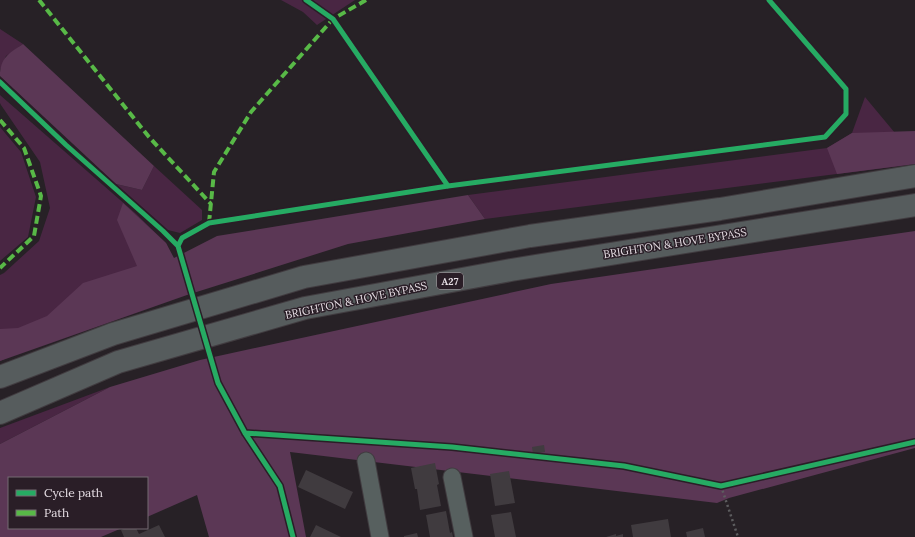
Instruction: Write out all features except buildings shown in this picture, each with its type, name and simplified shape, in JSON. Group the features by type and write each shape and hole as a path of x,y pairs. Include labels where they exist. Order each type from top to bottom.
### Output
{"highway":[{"path":"0,377 113,334 304,277 530,236 720,209 915,176"},
{"name":"BRIGHTON & HOVE BYPASS","path":"0,413 118,362 305,308 511,270 915,205"}],"street":[{"path":"366,461 380,537"},
{"path":"452,477 464,537"}],"path":[{"path":"721,486 738,537"}],"shaded area":[{"path":"281,0 355,0 317,25 303,12"},
{"path":"0,29 23,44 6,56 0,70"},
{"path":"23,44 154,166 142,190 116,184 0,76 0,70 6,57"},
{"path":"0,95 135,213 166,243 173,258 21,352 0,361 0,275 39,241 50,208 40,162 1,105"},
{"path":"865,97 915,157 915,164 485,219 468,195 827,148 852,133"},
{"path":"0,127 21,152 36,197 28,237 0,261"},
{"path":"915,131 915,164 837,174 827,148 852,133"},
{"path":"154,166 202,210 202,220 180,233 168,230 116,184 142,190"},
{"path":"468,195 485,219 348,244 187,295 0,361 0,329 18,328 47,316 83,283 137,266 117,220 123,203 166,243 174,258 217,236"},
{"path":"915,231 915,448 729,498 717,503 290,452 306,537 209,537 197,495 148,517 148,477 8,477 8,529 120,529 101,537 0,537 0,444 110,387 200,360 551,284"},
{"path":"110,387 0,444 0,428"}],"marked path":[{"path":"39,0 149,137 211,204"},
{"path":"209,223 214,172 251,112 333,19 366,0"},
{"path":"0,120 24,148 41,196 34,236 0,268"}],"cycle path":[{"path":"306,0 333,19 448,186"},
{"path":"178,246 182,238 209,223 448,186 825,137 846,114 846,89 769,0"},
{"path":"0,82 66,145 178,246 218,383 245,433 280,486 293,537"},
{"path":"245,433 452,447 624,466 721,486 915,442"}]}
